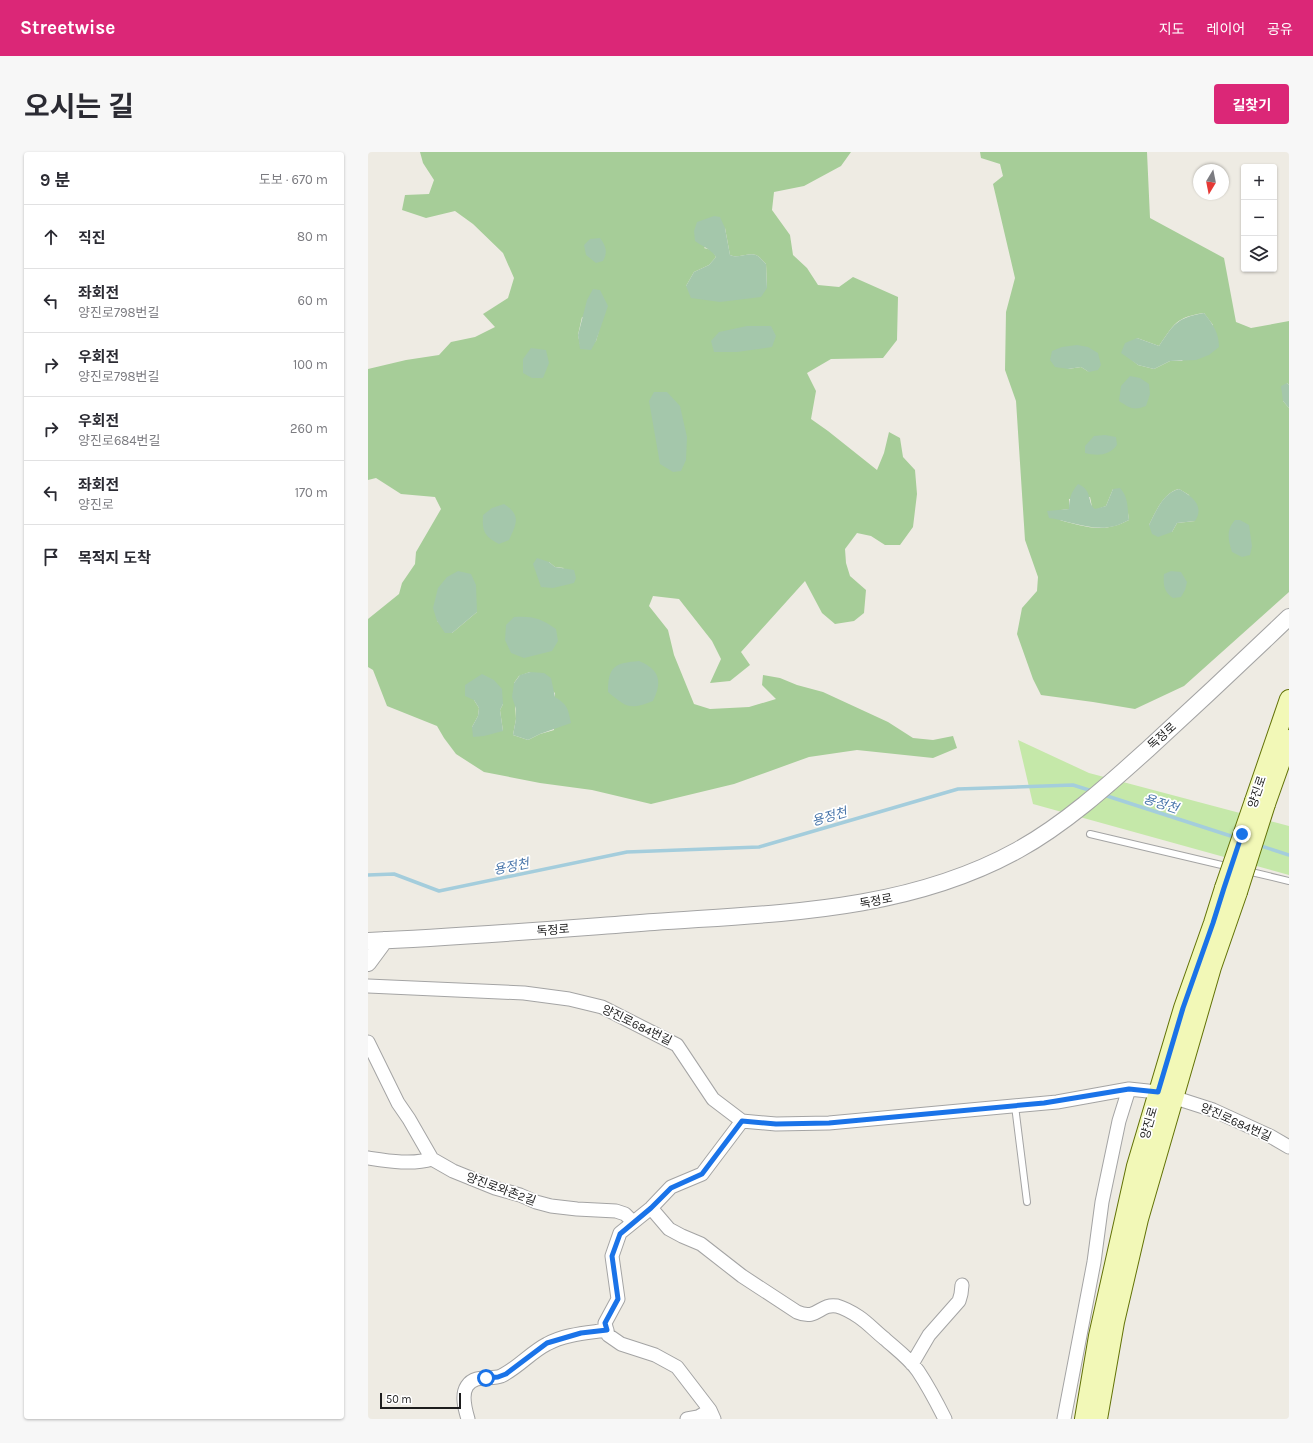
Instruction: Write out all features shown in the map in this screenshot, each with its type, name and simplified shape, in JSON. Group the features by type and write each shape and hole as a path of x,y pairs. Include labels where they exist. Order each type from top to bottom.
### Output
{"main road":[{"name":"양진로","path":"1098,1419 1115,1322 1139,1219 1212,967 1231,890 1260,803 1289,699"},
{"name":"양진로","path":"1260,803 1289,739"},
{"name":"양진로","path":"1084,1419 1098,1336 1136,1166 1183,1008 1213,923 1231,890"}],"street":[{"name":"독정로","path":"368,941 440,938 774,913 844,906 883,900 918,891 958,877 1020,849 1079,808 1133,762 1234,670 1289,617"},
{"path":"368,963 385,940"},
{"name":"양진로684번길","path":"368,986 524,993 569,999 602,1007 677,1045 713,1098 742,1121 776,1124 829,1123 1056,1102 1129,1089 1158,1092 1213,1110 1270,1136 1289,1147"},
{"path":"368,1042 398,1103 410,1119 432,1160 424,1162 408,1162 368,1158"},
{"path":"1064,1419 1094,1262 1102,1202 1119,1121 1129,1089"},
{"path":"687,1419 712,1415 677,1367 654,1355 621,1344 608,1335 605,1323 618,1299 612,1256 620,1234 651,1208 671,1188 702,1174 742,1121"},
{"name":"양진로와촌2길","path":"432,1160 453,1172 536,1202 563,1208 594,1211 616,1211 625,1214 633,1222"},
{"path":"651,1208 669,1229 701,1244 742,1276 797,1312 810,1315 827,1307 837,1306 859,1316 907,1358 929,1388 945,1419"},
{"path":"912,1364 929,1335 959,1300 962,1285"},
{"path":"468,1419 464,1397 468,1384 472,1381 498,1377 506,1374 547,1343 581,1333 607,1330"}],"lane":[{"path":"1090,834 1289,881"},
{"path":"1015,1106 1028,1202"}],"green space":[{"path":"420,152 851,152 841,166 804,186 774,192 772,210 790,235 793,255 807,268 818,285 839,287 853,277 898,297 897,340 883,358 831,359 807,373 816,391 811,419 877,470 884,453 889,432 900,438 903,457 915,470 917,494 913,527 900,545 885,545 871,536 857,533 845,549 846,563 850,576 866,590 864,613 854,621 835,624 822,613 805,581 741,652 750,665 730,681 710,683 721,659 712,641 679,599 653,596 649,606 668,630 674,655 694,704 710,709 749,707 776,699 762,685 763,675 780,678 797,685 823,692 888,722 913,738 933,740 953,736 957,748 933,758 857,750 809,757 734,784 651,804 592,790 540,783 484,772 456,754 437,726 387,706 373,670 368,667 368,619 399,594 402,583 415,564 416,552 441,509 435,497 401,494 376,478 368,480 368,369 406,360 439,355 451,342 475,337 495,327 483,314 508,298 514,278 503,253 473,224 455,211 426,218 402,210 405,195 429,194 434,180 423,163","holes":["725,228 730,255 736,256 753,254 766,264 767,288 686,286 694,272 709,265 716,257 712,250 704,248","582,317 600,327 596,341 581,349 578,335","549,562 555,567 564,568 541,587","477,612 452,633 437,621","530,672 555,693 554,730 540,734 528,740 513,735 516,719 514,683 519,676","474,700 503,704 500,710 503,731 472,727 478,716 479,708"]},
{"path":"980,152 1147,152 1150,218 1224,258 1236,322 1251,328 1289,321 1289,385 1287,383 1283,401 1289,408 1289,592 1184,686 1135,709 1041,695 1033,679 1017,634 1022,608 1037,591 1038,577 1025,540 1016,401 1005,370 1006,312 1015,278 993,184 1003,176 1000,164 981,158","holes":["1204,313 1213,325 1182,361 1170,361 1154,369 1138,365 1127,356 1137,338 1159,346 1172,327 1181,319","1062,347 1089,372 1081,367 1068,369","1113,489 1128,513 1129,520 1116,526 1101,528 1094,528 1060,520 1061,510 1069,509 1069,499 1090,497 1092,507 1095,510 1106,506","1179,489 1189,495 1195,521 1177,523 1172,532 1149,525 1161,503 1174,491"]},
{"path":"714,216 720,217 725,228 730,255 736,256 753,254 766,264 767,288 761,297 720,302 691,298 686,286 694,272 709,265 716,257 709,250 695,241 694,231 697,222"},
{"path":"600,238 605,246 606,252 603,261 596,263 586,255 584,245 590,239"},
{"path":"593,289 600,290 608,306 596,341 591,350 580,349 578,335 587,300"},
{"path":"1204,313 1215,329 1219,342 1219,347 1209,355 1196,360 1170,361 1154,369 1138,365 1121,353 1125,343 1137,338 1159,346 1172,327 1181,320"},
{"path":"747,326 771,326 776,336 772,347 737,352 714,352 711,341 719,332"},
{"path":"1077,345 1088,347 1098,353 1101,365 1098,370 1089,372 1081,367 1068,369 1055,367 1050,360 1052,351 1062,347"},
{"path":"531,348 546,350 549,363 543,378 532,378 523,373 523,359"},
{"path":"1130,376 1140,378 1149,384 1150,394 1146,406 1132,408 1119,401 1121,386"},
{"path":"1287,383 1289,385 1289,408 1283,401 1281,386"},
{"path":"654,392 667,392 680,406 687,437 686,460 681,471 673,472 660,464 649,401"},
{"path":"1105,435 1116,437 1117,445 1114,449 1102,454 1094,455 1085,453 1085,446 1094,436"},
{"path":"1078,484 1086,490 1092,506 1095,509 1106,506 1113,489 1120,488 1126,499 1129,520 1115,526 1098,528 1049,518 1047,511 1069,509 1071,496"},
{"path":"1179,489 1192,498 1198,506 1198,516 1195,521 1177,523 1172,532 1158,537 1152,534 1149,525 1157,509 1164,498 1173,491"},
{"path":"504,504 513,512 516,520 509,540 499,544 487,536 483,525 483,515 492,508"},
{"path":"1235,520 1240,520 1249,525 1252,546 1250,555 1242,557 1232,552 1229,531"},
{"path":"537,558 549,562 555,567 574,570 576,578 574,583 553,588 541,587 533,564"},
{"path":"458,571 471,574 476,585 477,612 452,633 445,633 437,621 433,608 438,588 447,577"},
{"path":"1171,571 1181,572 1187,582 1181,597 1173,598 1165,588 1164,574"},
{"path":"514,617 536,618 556,629 558,641 552,651 524,658 511,653 505,640 506,625"},
{"path":"639,661 646,664 655,672 658,687 653,701 639,706 629,706 608,692 609,676 611,671 619,665"},
{"path":"530,672 544,673 551,678 555,697 563,702 567,708 571,723 528,740 513,735 516,709 512,697 514,683 520,675"},
{"path":"482,674 494,680 502,689 503,704 500,710 503,731 473,737 472,727 478,716 479,708 474,700 465,696 465,685"},
{"path":"1018,740 1089,773 1289,826 1289,875 1033,804"}],"waterway":[{"name":"용정천","path":"368,875 394,874 439,891 627,852 759,847 958,789 1073,785 1092,791"},
{"name":"용정천","path":"1104,795 1237,838"},
{"name":"용정천","path":"1258,845 1289,855"}],"route":[{"path":"486,1378 498,1377 506,1374 547,1343 581,1333 607,1330 605,1323 618,1299 612,1256 620,1234 651,1208 671,1188 702,1174 742,1121 776,1124 829,1123 1056,1102 1129,1089 1158,1092 1183,1008 1242,834"}]}
